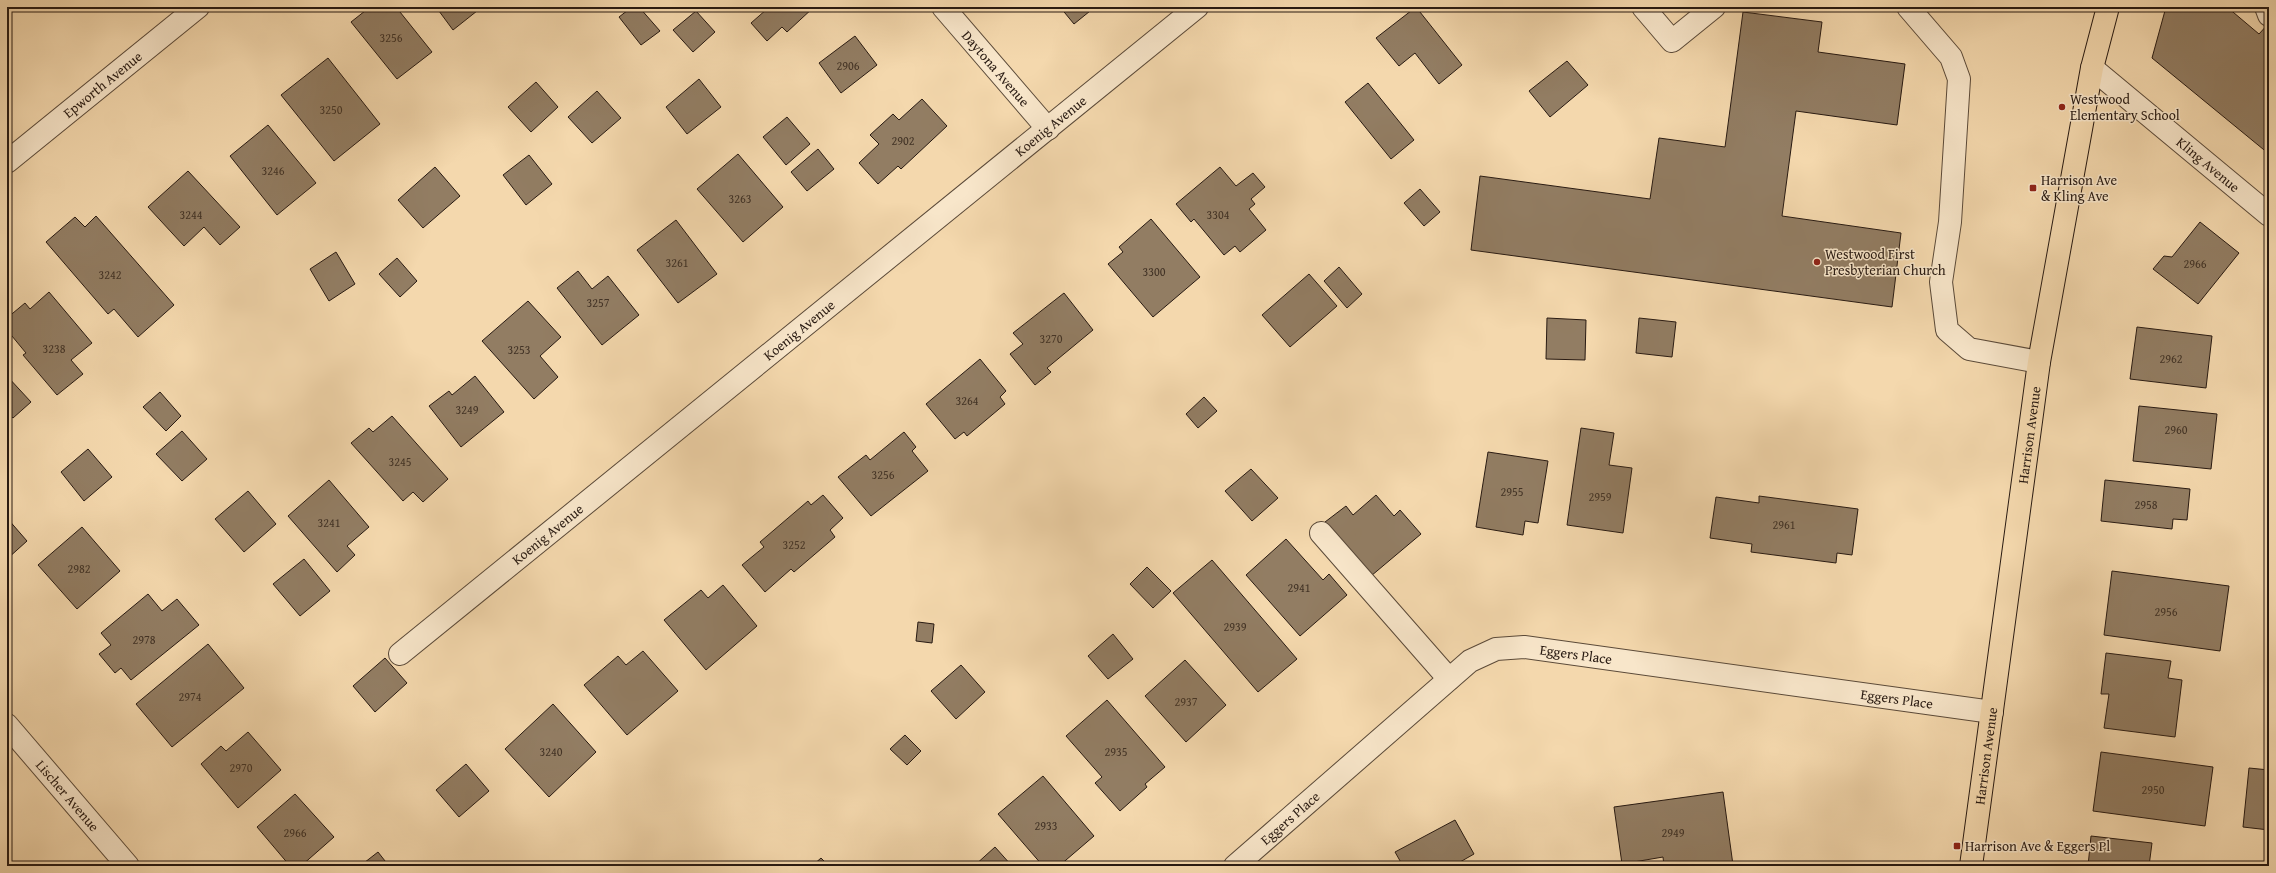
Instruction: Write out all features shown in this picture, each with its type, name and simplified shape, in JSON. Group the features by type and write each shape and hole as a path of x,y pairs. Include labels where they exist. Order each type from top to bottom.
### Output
{"main road":[{"name":"Harrison Avenue","path":"1971,866 2039,362 2092,68 2108,7"}],"street":[{"name":"Epworth Avenue","path":"7,162 198,7"},
{"name":"Daytona Avenue","path":"943,7 1048,129"},
{"name":"Koenig Avenue","path":"400,654 1197,7"},
{"path":"1644,7 1672,41 1714,7"},
{"path":"1908,7 1951,57 1960,79 1950,222 1941,282 1947,330 1969,349 2039,362"},
{"path":"2266,7 2269,15"},
{"name":"Kling Avenue","path":"2092,68 2269,215"},
{"path":"1321,532 1449,679"},
{"name":"Eggers Place","path":"1235,866 1470,661 1496,649 1524,647 1992,712"},
{"name":"Lischer Avenue","path":"7,725 128,866"}],"building":[{"path":"370,7 396,7 432,52 397,79 351,22"},
{"path":"436,7 482,7 453,30"},
{"path":"632,7 639,7 660,31 641,45 619,17"},
{"path":"765,7 814,7 787,32 782,27 767,41 751,23 767,9"},
{"path":"1060,7 1095,7 1074,24"},
{"path":"1416,7 1462,65 1439,84 1415,53 1399,66 1376,38"},
{"path":"2166,7 2227,7 2259,34 2269,23 2269,154 2152,58"},
{"path":"696,11 715,32 693,52 673,30"},
{"path":"1743,12 1822,22 1818,52 1905,64 1897,125 1796,111 1782,216 1901,233 1892,307 1471,250 1480,176 1650,199 1659,138 1725,147"},
{"path":"855,36 877,65 841,93 819,63"},
{"path":"328,58 380,124 334,161 281,95"},
{"path":"1567,61 1588,85 1550,117 1529,91"},
{"path":"699,79 721,107 687,134 666,107"},
{"path":"536,82 558,107 531,132 508,107"},
{"path":"1368,83 1414,140 1391,159 1345,102"},
{"path":"597,91 621,118 592,143 568,117"},
{"path":"922,99 947,126 901,169 898,166 878,184 859,163 879,144 870,135 893,114 899,120"},
{"path":"787,117 810,144 786,165 763,137"},
{"path":"268,125 316,183 277,215 230,156"},
{"path":"818,149 834,169 807,191 791,172"},
{"path":"738,154 783,207 743,242 697,189"},
{"path":"529,155 552,184 526,205 503,175"},
{"path":"435,167 460,196 423,228 398,200"},
{"path":"1220,167 1236,186 1253,173 1265,187 1251,199 1255,204 1249,209 1266,230 1240,252 1235,246 1224,255 1194,219 1191,222 1176,204"},
{"path":"188,171 240,227 220,245 204,227 184,246 148,207"},
{"path":"1420,189 1440,212 1424,226 1404,203"},
{"path":"96,216 174,305 138,337 114,309 108,314 46,242 75,217 85,227"},
{"path":"1151,219 1200,277 1153,317 1108,264 1123,252 1119,247"},
{"path":"676,220 717,274 678,303 637,250"},
{"path":"2200,222 2239,253 2198,304 2153,269 2164,256 2172,257"},
{"path":"336,252 355,284 329,301 310,269"},
{"path":"397,258 417,281 400,297 379,274"},
{"path":"1339,267 1362,294 1347,308 1324,281"},
{"path":"578,271 592,289 608,276 639,315 602,345 557,288"},
{"path":"1309,274 1337,306 1290,347 1262,315"},
{"path":"49,292 92,343 71,360 83,374 57,395 23,355 26,353 7,330 7,318 25,303 30,309"},
{"path":"1064,293 1093,330 1047,368 1051,372 1035,385 1010,354 1023,344 1013,333"},
{"path":"528,301 561,337 540,356 558,377 534,399 482,341"},
{"path":"1547,318 1586,320 1585,360 1546,359"},
{"path":"1639,318 1676,322 1672,357 1636,353"},
{"path":"2137,327 2212,336 2206,388 2130,379"},
{"path":"980,359 1006,391 1000,397 1005,404 967,436 964,432 955,439 926,404"},
{"path":"7,376 31,402 13,418 8,414 7,415"},
{"path":"475,376 504,412 461,447 429,406 449,391 452,395"},
{"path":"160,392 181,416 166,431 143,407"},
{"path":"1204,397 1217,411 1198,428 1186,414"},
{"path":"2139,406 2217,414 2211,469 2133,461"},
{"path":"392,416 448,479 423,502 413,492 403,501 351,443 369,428 373,432"},
{"path":"1581,428 1614,433 1609,465 1632,468 1623,533 1567,525"},
{"path":"182,431 207,459 182,481 156,454"},
{"path":"904,432 916,447 912,451 928,471 871,516 838,477 866,455 870,460"},
{"path":"88,449 112,477 84,501 61,472"},
{"path":"1488,452 1548,461 1538,523 1525,521 1523,535 1476,527"},
{"path":"1251,469 1278,498 1252,521 1225,491"},
{"path":"329,480 369,527 347,546 355,555 337,572 288,516"},
{"path":"2105,480 2190,489 2187,520 2173,519 2172,529 2101,521"},
{"path":"248,491 276,524 244,552 215,519"},
{"path":"823,495 843,518 830,530 835,537 794,572 791,569 765,592 742,565 764,547 760,542 808,501 811,505"},
{"path":"1376,495 1394,516 1400,510 1421,534 1371,576 1325,522 1346,506 1353,515"},
{"path":"1759,496 1858,509 1852,555 1837,553 1836,563 1751,552 1752,544 1710,538 1716,497 1759,503"},
{"path":"7,518 27,541 7,559"},
{"path":"82,527 120,571 77,609 38,565"},
{"path":"1286,539 1323,580 1329,574 1347,595 1300,636 1246,575"},
{"path":"304,559 330,591 300,616 273,584"},
{"path":"1212,560 1297,659 1258,692 1173,593"},
{"path":"1147,567 1171,591 1153,608 1130,584"},
{"path":"2112,571 2229,586 2220,651 2104,635"},
{"path":"723,585 757,626 706,670 664,620 701,590 708,598"},
{"path":"148,594 162,611 177,599 199,625 131,680 121,668 115,673 99,654 111,645 101,633"},
{"path":"918,622 934,624 932,643 916,641"},
{"path":"1113,634 1133,659 1108,679 1088,656"},
{"path":"208,644 244,688 172,747 136,704"},
{"path":"643,651 678,691 627,735 584,685 618,656 626,665"},
{"path":"2106,653 2171,661 2168,678 2182,680 2175,737 2104,728 2109,694 2101,694"},
{"path":"385,658 407,683 375,712 353,686"},
{"path":"1185,660 1226,705 1186,742 1145,696"},
{"path":"961,665 985,692 956,719 931,691"},
{"path":"1107,700 1165,767 1145,784 1147,787 1120,811 1095,783 1102,777 1066,736"},
{"path":"553,704 596,752 549,797 505,749"},
{"path":"248,732 281,770 238,808 201,764 221,746 226,751"},
{"path":"905,735 921,751 907,765 890,749"},
{"path":"2101,752 2213,767 2205,826 2093,811"},
{"path":"466,764 489,791 459,817 436,790"},
{"path":"2249,768 2269,770 2269,830 2243,827"},
{"path":"1043,776 1094,836 1059,866 1043,866 998,814"},
{"path":"1723,792 1733,865 1664,866 1663,857 1622,864 1614,807"},
{"path":"295,794 334,837 301,866 290,866 257,827"},
{"path":"1455,820 1474,854 1453,866 1403,866 1395,852"},
{"path":"2091,836 2152,843 2149,866 2088,866"},
{"path":"995,847 1012,866 974,866"},
{"path":"378,852 389,866 360,866"},
{"path":"821,858 829,866 812,866"}],"place":[{"name":"Westwood Elementary School","path":"2062,107"},
{"name":"Harrison Ave & Kling Ave","path":"2033,188"},
{"name":"Westwood First Presbyterian Church","path":"1817,262"},
{"name":"Harrison Ave & Eggers Pl","path":"1957,846"}]}
